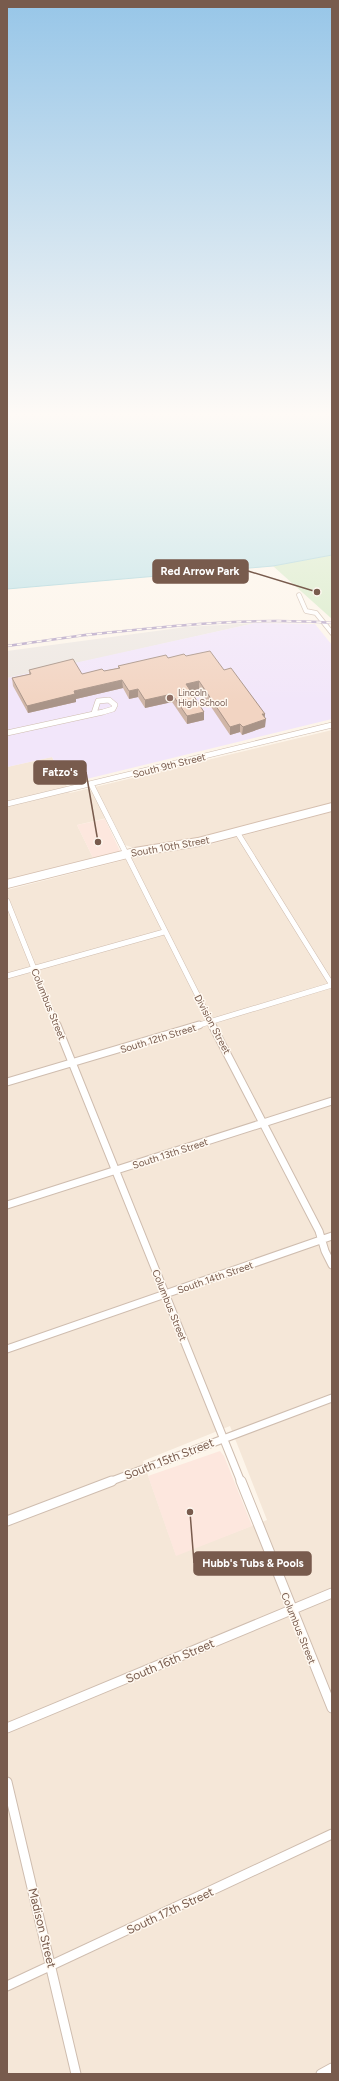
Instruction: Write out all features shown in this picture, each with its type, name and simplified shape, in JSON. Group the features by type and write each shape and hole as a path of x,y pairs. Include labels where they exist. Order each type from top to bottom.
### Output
{"street":[{"path":"299,595 306,611 316,613 332,633"},
{"path":"7,733 94,713"},
{"name":"South 9th Street","path":"7,804 332,725"},
{"name":"Division Street","path":"91,784 164,932 319,1231 321,1240 332,1266"},
{"name":"South 10th Street","path":"7,884 126,854 198,842 332,807"},
{"path":"237,832 332,985"},
{"name":"Columbus Street","path":"7,901 332,1708"},
{"path":"7,976 164,932"},
{"name":"South 12th Street","path":"7,1082 332,985"},
{"name":"South 13th Street","path":"7,1205 332,1101"},
{"name":"South 14th Street","path":"7,1348 332,1236"},
{"name":"South 15th Street","path":"7,1521 332,1398"},
{"name":"South 16th Street","path":"7,1728 332,1593"},
{"name":"Madison Street","path":"7,1782 76,2074"},
{"name":"South 17th Street","path":"7,1986 332,1834"},
{"path":"321,2074 332,2068"}],"shaded area":[{"path":"255,623 7,678 7,651 186,627"},
{"name":"Lincoln High School","path":"255,623 315,624 332,645 332,719 66,784 52,757 7,767 7,678"},
{"path":"332,730 332,803 193,840 134,848 125,845 111,817 77,825 93,858 7,880 7,767 52,757 70,793"},
{"path":"332,812 332,2074 7,2074 7,890 136,857 204,846","holes":["230,1426 267,1520 176,1555 143,1461"]},
{"path":"105,819 120,851 93,858 77,825"},
{"path":"220,1451 224,1456 252,1526 176,1556 148,1476"}],"green space":[{"path":"332,555 332,619 273,566"}],"water":[{"path":"7,509 332,509 332,555 273,566 7,589"}],"building":[{"name":"Lincoln High School","path":"210,651 224,670 231,668 265,714 262,714 266,719 243,727 240,724 230,727 199,681 186,684 204,712 187,716 172,694 145,700 138,689 129,691 122,680 74,691 75,694 27,706 12,678 31,674 29,670 73,659 82,674 102,669 104,671 120,668 118,666 166,655 168,658 184,654 186,656"}],"railway":[{"path":"87,635 210,623 271,621 332,623"},
{"path":"7,646 92,634"}],"place":[{"name":"Red Arrow Park","path":"317,592"},
{"name":"Lincoln High School","path":"170,698"},
{"name":"Fatzo's","path":"98,842"},
{"name":"Hubb's Tubs & Pools","path":"190,1512"}]}
